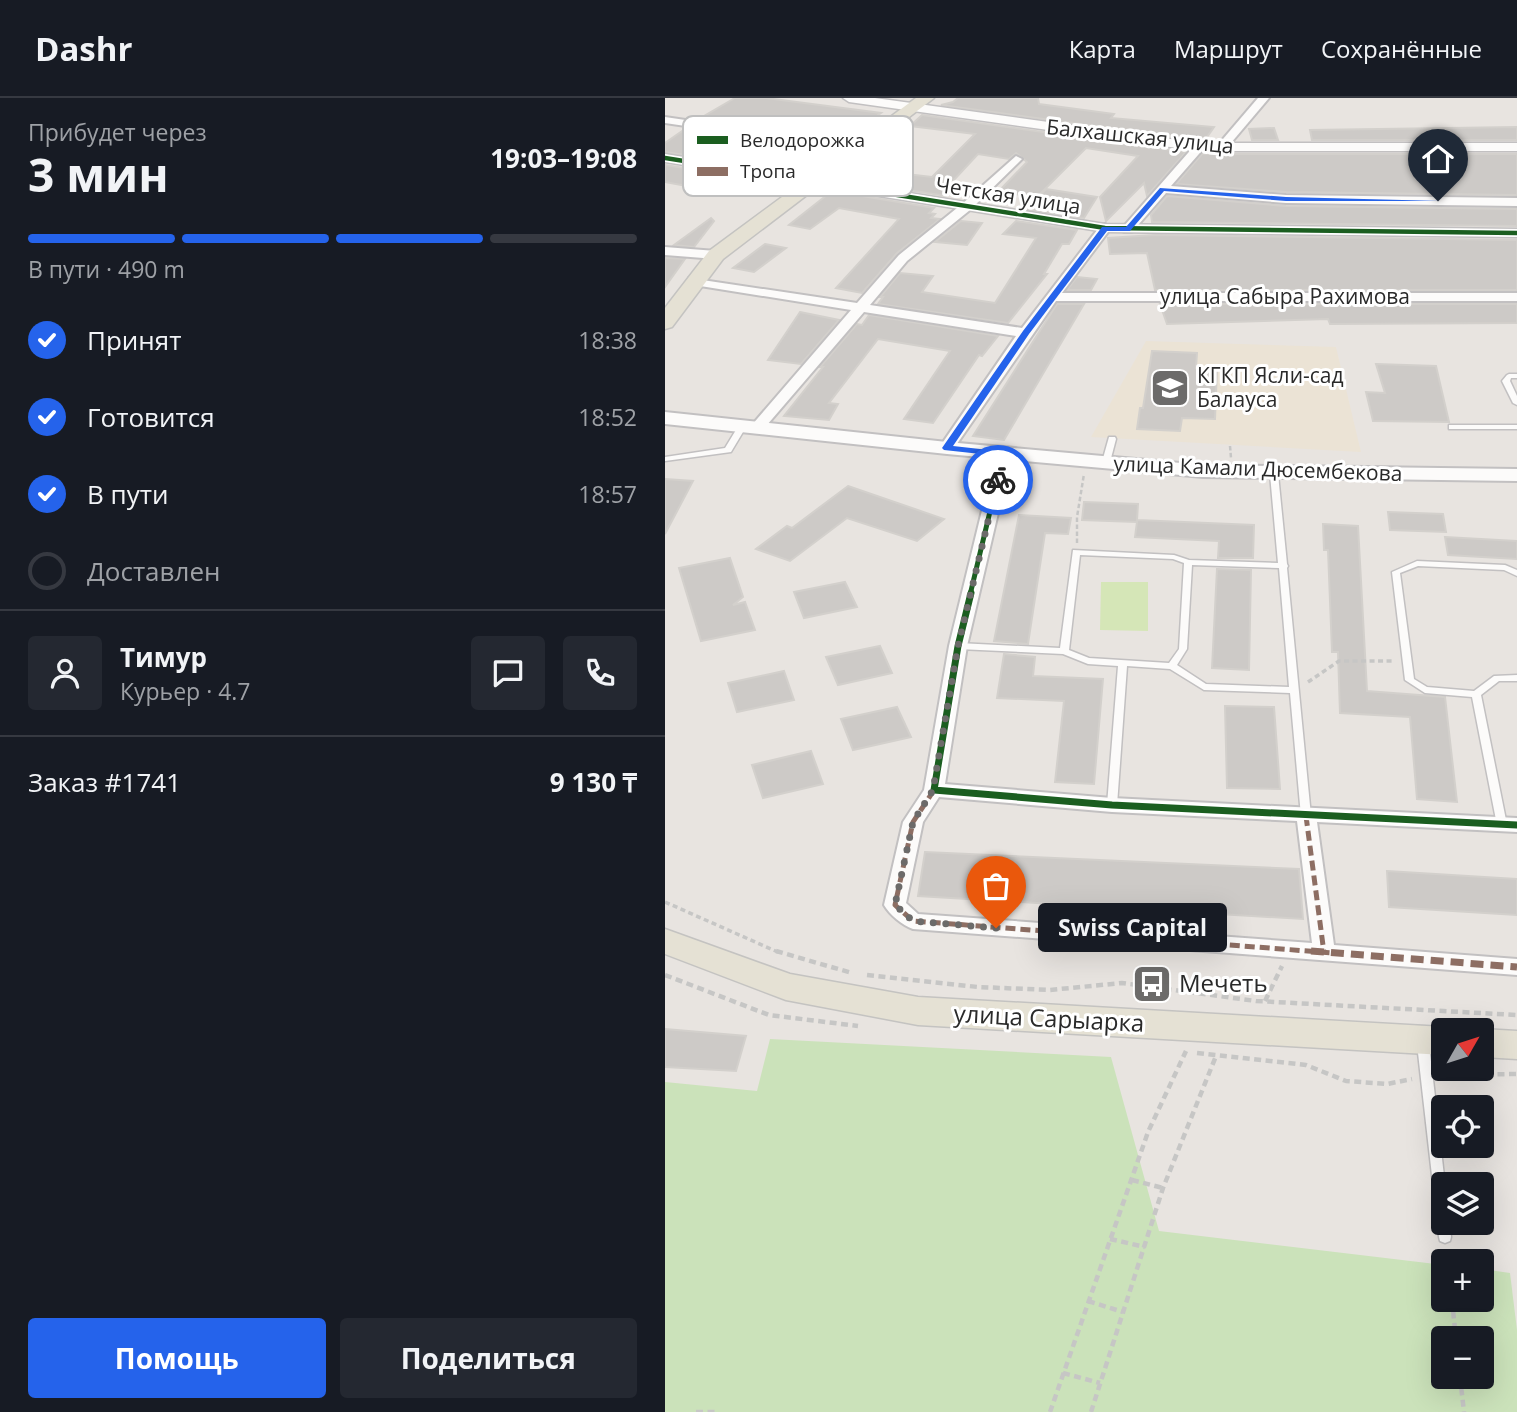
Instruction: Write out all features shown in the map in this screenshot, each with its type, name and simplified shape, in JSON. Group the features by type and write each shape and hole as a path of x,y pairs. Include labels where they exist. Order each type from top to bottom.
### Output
{"main road":[{"path":"901,116 919,103"},
{"path":"665,323 694,281 716,256 795,196"},
{"name":"улица Камали Дюсембекова","path":"665,418 1096,462 1274,474 1517,475"},
{"name":"улица Сарыарка","path":"665,942 786,987 918,1010 1431,1040"},
{"path":"1495,1044 1517,1045"}],"street":[{"name":"Балхашская улица","path":"849,98 919,103 1199,148 1517,147"},
{"path":"1221,148 1264,98"},
{"path":"665,120 683,123"},
{"path":"1128,229 1199,148"},
{"name":"Четская улица","path":"665,158 683,161"},
{"path":"749,428 904,258 966,207 1016,159"},
{"path":"1163,189 1286,199 1517,202"},
{"name":"Четская улица","path":"899,196 1105,228 1517,233"},
{"path":"947,448 1025,332 1105,228"},
{"path":"665,251 716,256"},
{"path":"694,281 1025,332"},
{"name":"улица Сабыра Рахимова","path":"1052,297 1517,297"},
{"path":"1004,453 958,646 933,790 913,822 895,905 913,921 1517,967"},
{"path":"933,790 1112,805 1509,825"},
{"path":"1306,816 1324,954"}],"lane":[{"path":"1517,376 1509,376 1506,381 1517,403"},
{"path":"1452,427 1517,427"},
{"path":"665,459 728,450 749,428"},
{"path":"1096,462 1112,439"},
{"path":"1274,474 1306,816"},
{"path":"1064,651 1076,552 1174,557 1188,562 1284,566"},
{"path":"1172,666 1183,649 1188,562"},
{"path":"1517,573 1505,568 1417,563 1396,572 1410,680 1425,690 1476,694 1496,678 1517,678"},
{"path":"958,646 1064,651 1088,661 1172,666 1204,687 1295,691"},
{"path":"1112,805 1123,664"},
{"path":"1476,694 1509,825"},
{"path":"1431,1050 1426,1076 1445,1237"}],"path":[{"path":"1076,552 1077,517 1096,462"},
{"path":"1295,691 1339,661 1409,661"},
{"path":"665,902 787,956 860,975 978,987 1050,990 1122,984 1265,1001 1517,1015"},
{"path":"1265,1001 1276,973 1296,952"},
{"path":"1050,1412 1148,1132 1186,1051"},
{"path":"1091,1412 1163,1188 1216,1056 1306,1065 1346,1081 1387,1084 1426,1076 1517,1074"},
{"path":"1131,1180 1163,1188"},
{"path":"1110,1240 1145,1247"},
{"path":"1089,1301 1123,1312"},
{"path":"1063,1373 1100,1383"},
{"path":"1461,1389 1464,1412"},
{"path":"696,1412 719,1412"}],"shaded area":[{"path":"1146,341 1336,347 1361,452 1091,437"}],"green space":[{"path":"1101,582 1148,582 1148,631 1100,630"},
{"path":"770,1039 1111,1057 1159,1231 1431,1263 1431,1312 1494,1312 1494,1271 1510,1273 1517,1330 1517,1412 665,1412 665,1082 757,1091"}],"building":[{"path":"735,98 766,98 881,113 877,116 704,116"},
{"path":"958,98 1038,98 1039,104 1114,114 1111,118 1214,127 1205,140 1199,140 941,105"},
{"path":"922,115 1186,152 1147,196 1144,183 1106,221 1100,197 1138,156 1086,148 1037,197 998,192 1027,162 1016,153 1009,159 978,154 952,182 960,183 946,196 913,191 913,175 932,177 975,134 913,126"},
{"path":"1517,127 1517,140 1312,140 1310,130"},
{"path":"1274,128 1278,140 1252,140 1249,129"},
{"path":"683,130 683,155 665,152 665,143"},
{"path":"1202,154 1517,154 1517,195 1286,192 1176,184"},
{"path":"665,165 683,168 683,185 665,182"},
{"path":"1046,189 1097,197 1084,218 1027,209"},
{"path":"826,196 862,196 934,208 929,213 935,214 931,218 940,219 897,253 862,293 836,288 899,219 839,208 810,229 789,225"},
{"path":"1167,196 1286,206 1517,209 1517,226 1152,222 1151,215"},
{"path":"711,218 714,221 694,247 674,245"},
{"path":"961,221 982,223 967,245 935,242"},
{"path":"1016,221 1077,230 1069,244 1062,244 1044,274 1047,274 1008,323 878,304 883,297 880,297 900,273 933,276 922,292 995,303 1036,238 1003,234"},
{"path":"1155,235 1517,240 1517,290 1155,290 1147,253 1110,254 1108,238"},
{"path":"765,244 786,248 754,272 733,268"},
{"path":"665,258 685,259 665,287"},
{"path":"1077,277 1097,279 1091,290 1067,290"},
{"path":"1057,304 1084,304 1004,440 973,436"},
{"path":"1160,304 1517,304 1517,323 1330,324 1328,319 1167,324"},
{"path":"800,312 839,320 801,364 768,360"},
{"path":"869,315 998,336 982,356 979,355 933,423 904,419 950,351 878,339 829,403 838,404 829,420 784,416 823,367 820,367 857,324 862,325"},
{"name":"КГКП Ясли-сад Балауса","path":"1152,351 1197,353 1196,368 1217,369 1215,419 1182,418 1180,431 1137,429"},
{"path":"1376,364 1436,366 1449,422 1373,421 1366,392 1385,393"},
{"path":"665,479 693,481 665,534"},
{"path":"848,486 944,519 917,541 847,518 790,561 756,549 787,526 792,528"},
{"path":"1084,502 1138,504 1137,520 1254,525 1253,558 1218,558 1219,541 1135,537 1137,522 1082,520"},
{"path":"1388,512 1443,514 1446,532 1390,530"},
{"path":"1019,515 1071,518 1068,534 1045,533 1028,644 994,641"},
{"path":"1323,524 1358,526 1367,691 1445,697 1457,802 1417,799 1410,717 1340,713 1338,652 1332,652 1328,550 1324,550"},
{"path":"1445,537 1517,541 1517,559 1448,555"},
{"path":"730,558 743,597 733,605 745,602 755,630 701,641 679,568"},
{"path":"1217,569 1251,570 1249,670 1212,668"},
{"path":"845,582 857,607 804,618 794,592"},
{"path":"880,646 892,673 838,685 826,657"},
{"path":"1004,654 1035,657 1033,676 1103,679 1094,784 1055,782 1064,701 997,698"},
{"path":"784,671 794,700 737,712 728,683"},
{"path":"1225,706 1274,707 1280,789 1227,788"},
{"path":"897,707 911,737 853,750 841,719"},
{"path":"811,751 823,784 763,798 752,765"},
{"path":"925,852 1299,869 1303,919 918,896"},
{"path":"1387,871 1517,879 1517,915 1389,907"},
{"path":"665,1029 746,1036 736,1071 665,1067"}],"marked path":[{"path":"934,790 913,822 895,905 913,921 1517,967"},
{"path":"1306,816 1324,954"}],"cycle path":[{"path":"665,158 683,161"},
{"path":"904,196 1105,228 1517,233"},
{"path":"1004,453 958,646 934,790 1112,805 1517,825"}],"way so far":[{"path":"996,928 913,921 895,905 913,822 933,790 958,646 998,480"}],"place":[{"name":"КГКП Ясли-сад Балауса","path":"1170,388"},
{"name":"Swiss Capital","path":"996,928"},
{"name":"Мечеть","path":"1152,984"}],"route":[{"path":"998,480 1004,453 947,448 1025,332 1105,228 1128,229 1163,189 1286,199 1438,201"}]}
